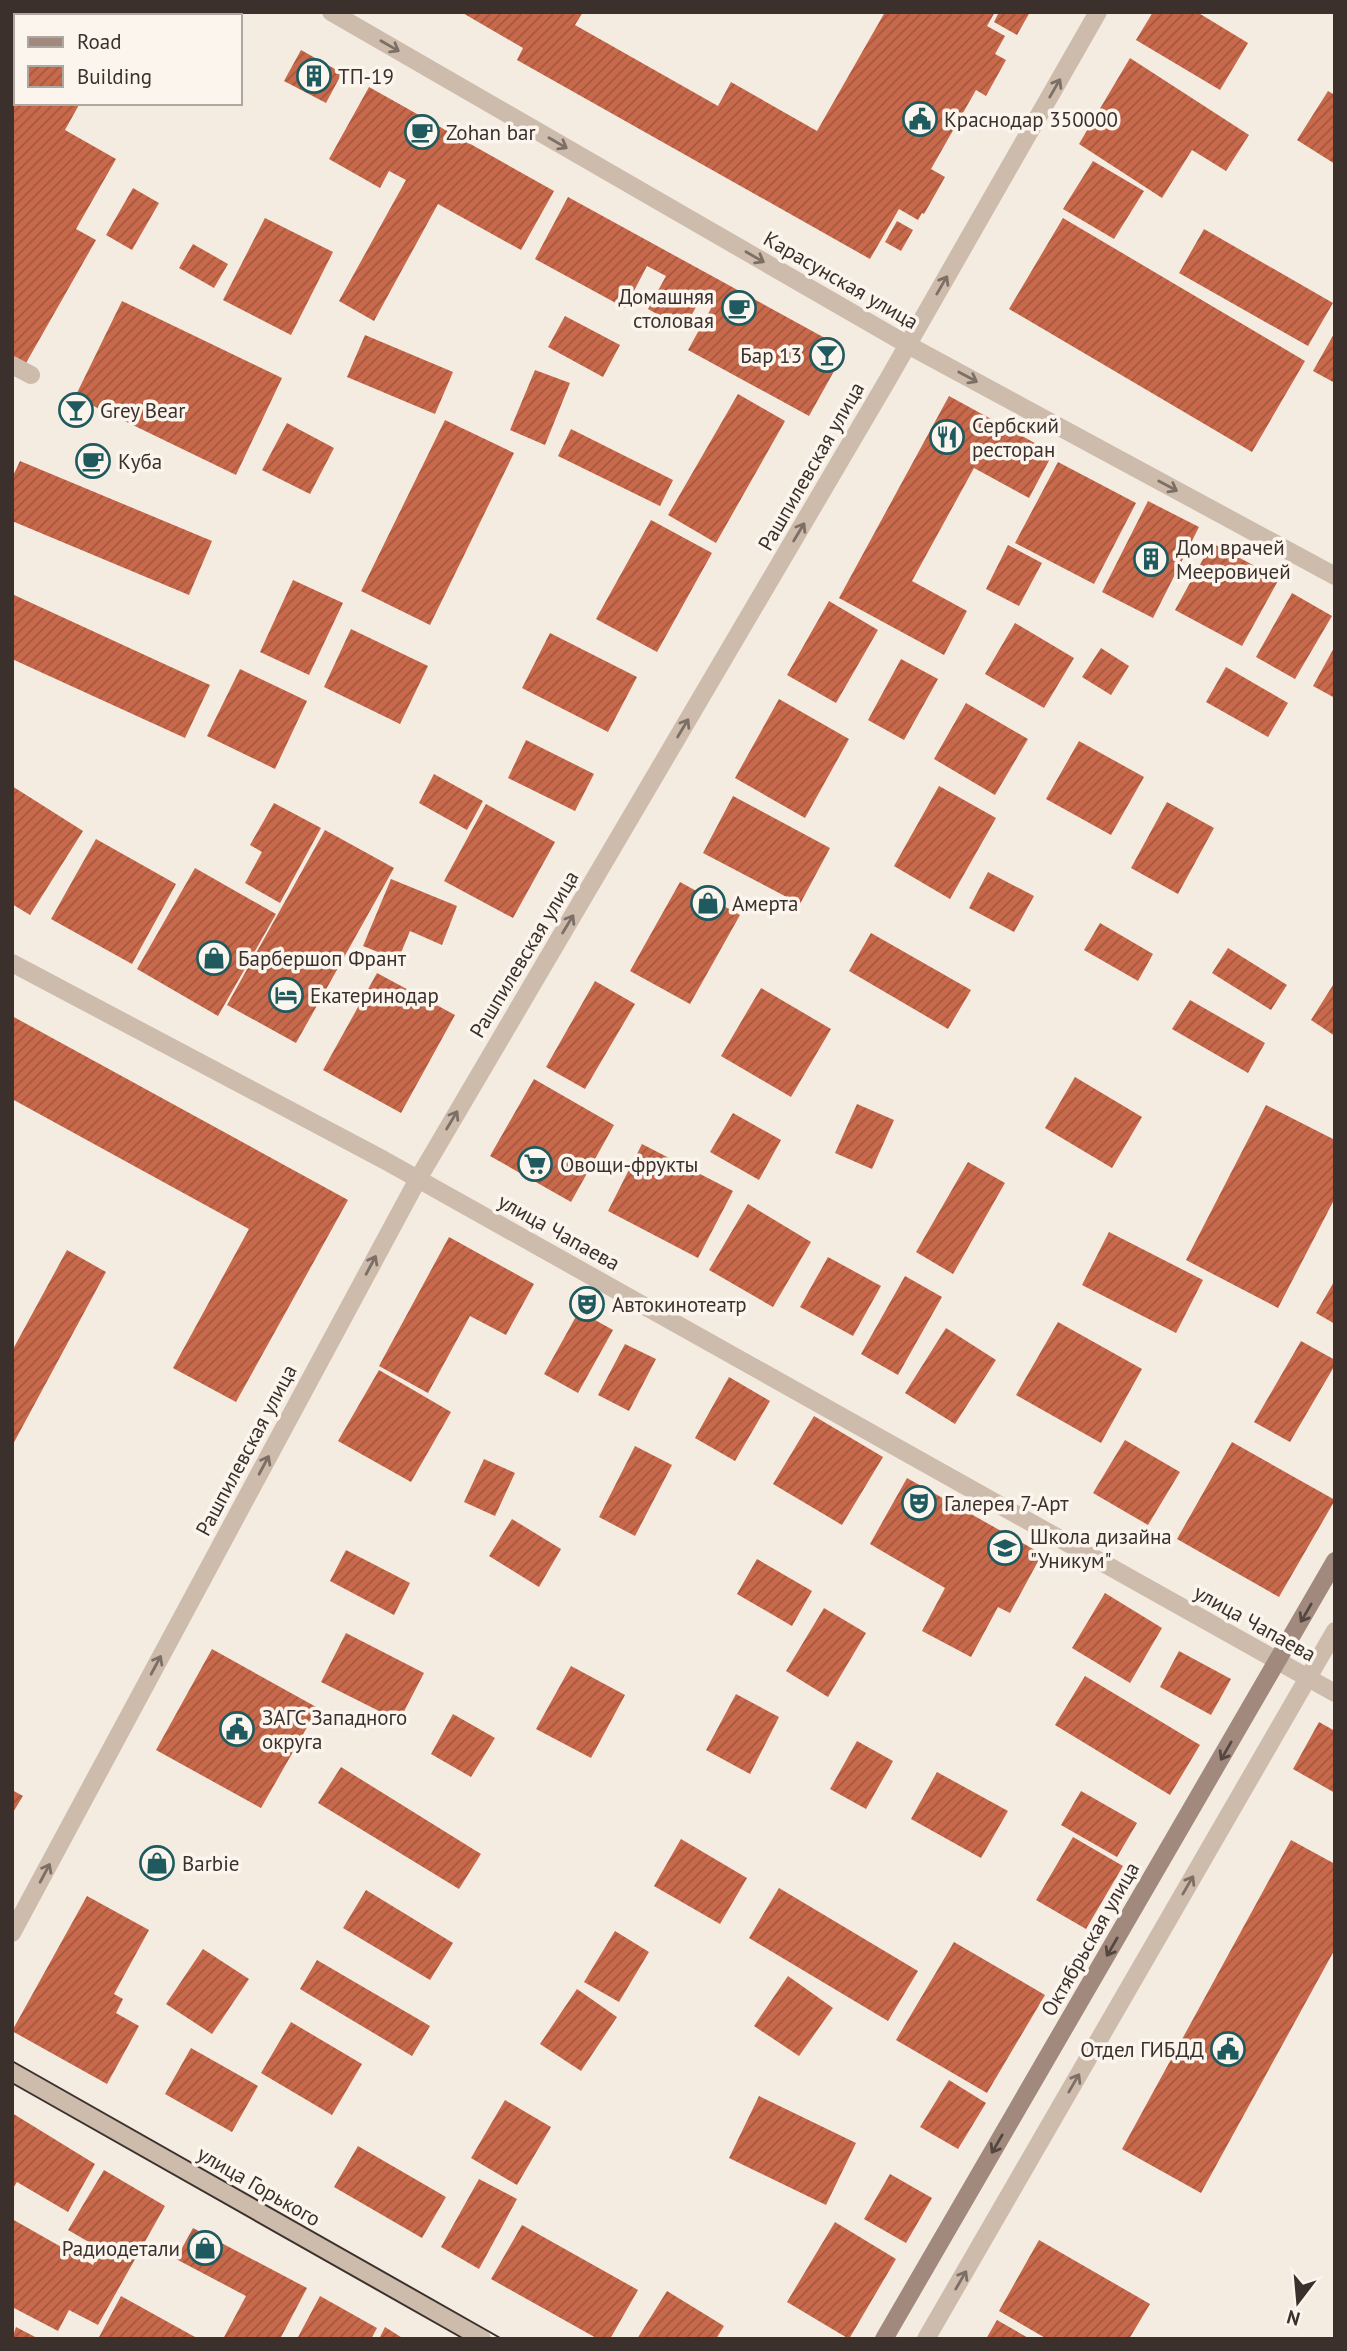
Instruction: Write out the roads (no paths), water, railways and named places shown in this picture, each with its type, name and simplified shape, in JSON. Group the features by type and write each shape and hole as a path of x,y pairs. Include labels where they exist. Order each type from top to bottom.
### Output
{"main road":[{"name":"Октябрьская улица","path":"884,2339 1335,1561"}],"street":[{"name":"Карасунская улица","path":"331,12 908,345 1335,576"},
{"name":"Рашпилевская улица","path":"12,1933 418,1179 908,345 1098,12"},
{"path":"12,365 31,375"},
{"name":"улица Чапаева","path":"12,963 418,1179 1335,1693"},
{"path":"926,2339 1335,1631"},
{"name":"улица Горького","path":"12,2072 482,2339"}],"tram line":[{"path":"12,2061 502,2339"},
{"path":"12,2083 464,2339"}],"place":[{"name":"ТП-19","path":"314,76"},
{"name":"Краснодар 350000","path":"920,119"},
{"name":"Zohan bar","path":"422,132"},
{"name":"Домашняя столовая","path":"739,308"},
{"name":"Бар 13","path":"827,355"},
{"name":"Grey Bear","path":"76,410"},
{"name":"Сербский ресторан","path":"947,437"},
{"name":"Куба","path":"93,461"},
{"name":"Дом врачей Мееровичей","path":"1151,559"},
{"name":"Амерта","path":"708,903"},
{"name":"Барбершоп Франт","path":"214,958"},
{"name":"Екатеринодар","path":"286,995"},
{"name":"Овощи-фрукты","path":"535,1164"},
{"name":"Автокинотеатр","path":"587,1304"},
{"name":"Галерея 7-Арт","path":"919,1503"},
{"name":"Школа дизайна \"Уникум\"","path":"1005,1548"},
{"name":"ЗАГС Западного округа","path":"237,1729"},
{"name":"Barbie","path":"157,1863"},
{"name":"Отдел ГИБДД","path":"1228,2049"},
{"name":"Радиодетали","path":"205,2248"}]}
